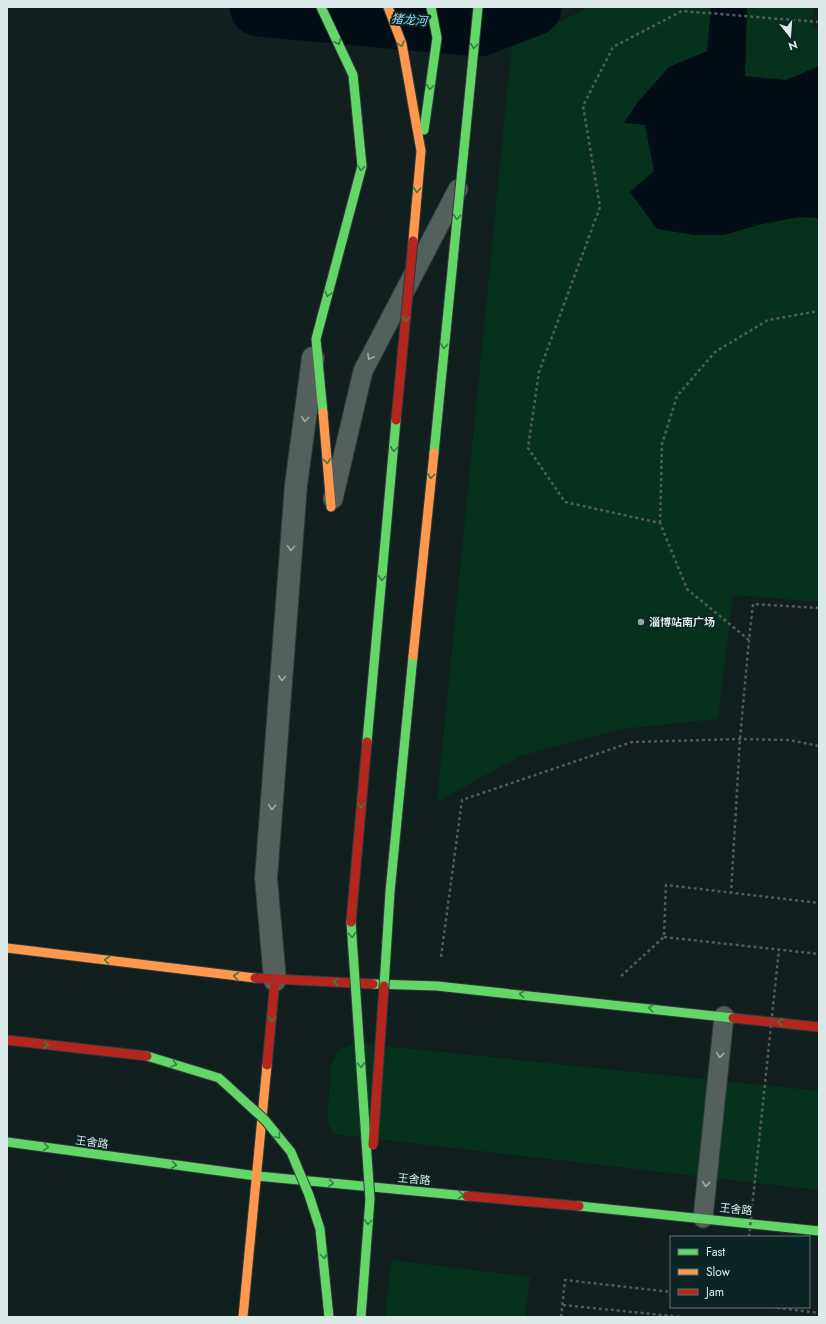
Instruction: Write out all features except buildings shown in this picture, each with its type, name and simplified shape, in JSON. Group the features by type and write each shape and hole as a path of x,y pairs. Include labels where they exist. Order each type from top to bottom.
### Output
{"main road":[{"path":"321,7 353,75 362,166 316,339 331,507"},
{"path":"388,7 402,44 421,151"},
{"path":"370,1199 351,917 421,151 437,38 432,7"},
{"path":"361,1317 390,892 478,7"},
{"path":"7,948 275,980 437,986 594,1001 819,1026"},
{"path":"243,1317 275,980"},
{"path":"7,1040 152,1057 219,1078 265,1120 291,1152 309,1195 320,1229 329,1317"},
{"name":"王舍路","path":"7,1142 257,1176 702,1218 819,1231"}],"street":[{"path":"275,980 266,878 296,485 316,339"}],"lane":[{"path":"331,507 363,371 460,186"},
{"path":"702,1218 724,1016"}],"path":[{"path":"660,524 565,502 528,448 539,372 600,208 583,106 613,47 682,11 764,16 819,22"},
{"path":"749,640 688,589 660,524 662,444 677,396 715,352 768,320 819,311"},
{"path":"731,894 740,739 752,604 819,608"},
{"path":"437,986 462,800 632,742 740,739 789,740 819,746"},
{"path":"594,1001 664,937 666,885 731,894 819,903"},
{"path":"664,937 819,954"},
{"path":"749,1236 779,949"},
{"path":"561,1317 565,1280 670,1292"},
{"path":"563,1305 682,1317"},
{"path":"779,1308 819,1313"}],"green space":[{"path":"590,7 814,7 812,26 819,27 819,602 733,595 718,719 621,729 520,756 437,802 512,44"},
{"path":"354,1043 819,1091 819,1190 333,1134 327,1121 331,1066 338,1050"},
{"path":"391,1260 530,1277 525,1317 385,1317"}],"shaded area":[{"path":"711,7 747,7 745,76 786,80 819,66 819,218 800,217 762,224 724,235 694,235 657,229 630,192 654,171 645,125 624,123 637,103 669,67 707,51"}],"waterway":[{"name":"猪龙河","path":"259,7 479,27 532,7"}],"traffic: fast":[{"path":"321,7 353,75 362,166 316,339 323,413"},
{"path":"424,130 437,38 431,7"},
{"path":"434,453 478,7"},
{"path":"367,742 396,420"},
{"path":"384,986 390,892 413,656"},
{"path":"351,922 370,1199 361,1317"},
{"path":"373,984 437,986 733,1018"},
{"path":"147,1056 219,1078 265,1120 291,1152 309,1195 320,1229 329,1317"},
{"path":"7,1142 257,1176 467,1196"},
{"path":"579,1206 819,1231"}],"traffic: slow":[{"path":"388,7 402,44 421,151"},
{"path":"413,241 421,151"},
{"path":"323,413 331,507"},
{"path":"413,656 434,453"},
{"path":"7,948 255,978"},
{"path":"243,1317 267,1065"}],"traffic: jam":[{"path":"396,420 413,241"},
{"path":"351,922 367,742"},
{"path":"255,978 373,984"},
{"path":"267,1065 275,980"},
{"path":"373,1145 384,986"},
{"path":"733,1018 819,1027"},
{"path":"7,1040 147,1056"},
{"path":"467,1196 579,1206"}],"place":[{"name":"淄博站南广场","path":"641,622"}]}
